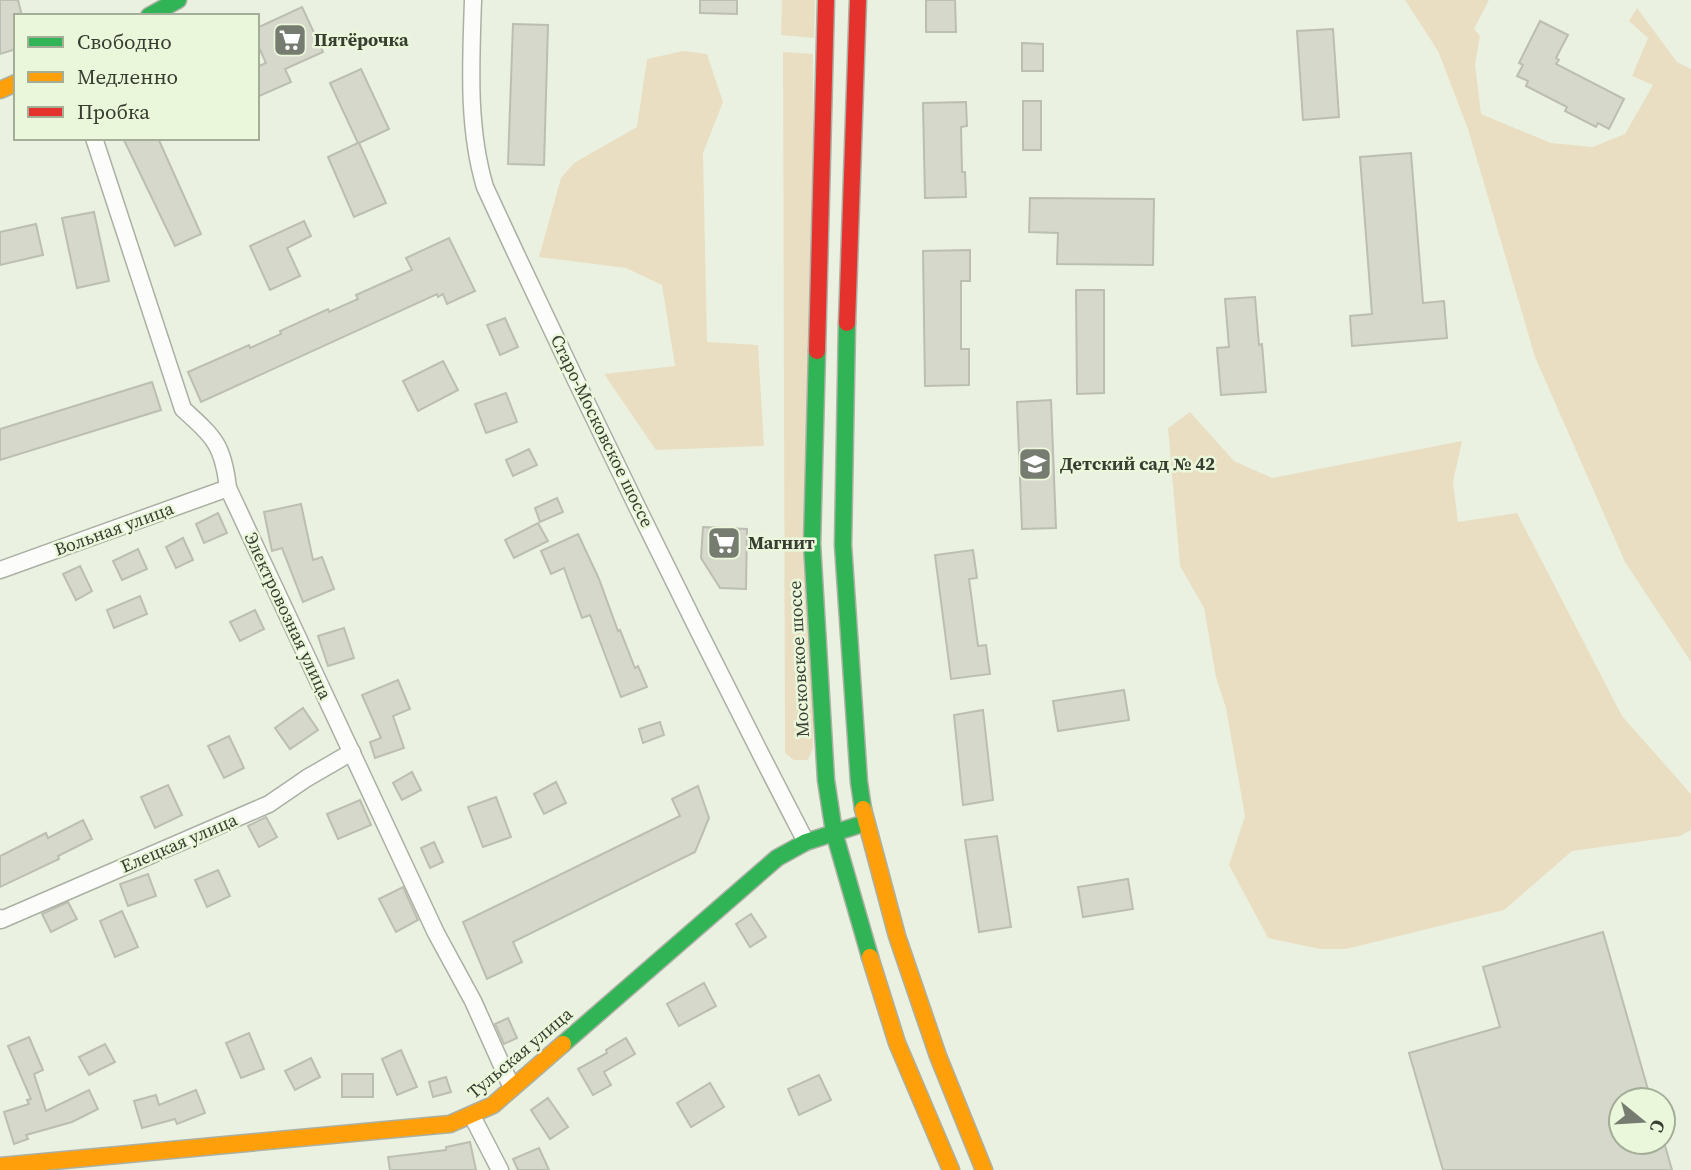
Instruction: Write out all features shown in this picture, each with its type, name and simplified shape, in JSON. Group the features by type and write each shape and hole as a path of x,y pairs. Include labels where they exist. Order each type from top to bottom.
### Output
{"main road":[{"path":"153,14 178,0"},
{"name":"Московское шоссе","path":"826,0 812,544 826,780 834,832 866,946 898,1043 951,1170"},
{"path":"858,0 845,395 843,545 853,716 866,823 897,936 938,1056 984,1170"},
{"name":"Тульская улица","path":"0,1167 450,1124 472,1116 492,1105 776,858 806,842 866,823"}],"street":[{"name":"Старо-Московское шоссе","path":"473,0 471,102 485,187 757,750 806,842"},
{"name":"Электровозная улица","path":"95,140 183,409 211,434 225,460 228,488 436,933 473,1001 512,1088"},
{"name":"Вольная улица","path":"0,570 228,488"},
{"name":"Елецкая улица","path":"0,918 1,920 269,804 352,752"},
{"path":"472,1116 500,1170"}],"shaded area":[{"path":"782,0 815,0 814,38 781,35"},
{"path":"1405,0 1489,0 1474,29 1480,36 1475,64 1481,114 1551,143 1593,147 1625,134 1653,85 1632,76 1648,38 1629,21 1637,8 1677,62 1691,69 1691,662 1625,562 1535,357 1468,129 1438,51"},
{"path":"683,51 707,54 723,102 703,153 707,342 758,345 764,446 656,450 604,374 675,366 662,285 626,268 539,257 561,178 574,163 637,127 647,59"},
{"path":"783,52 813,54 813,748 808,760 794,760 785,753"},
{"path":"1190,412 1234,461 1272,478 1462,441 1453,482 1458,522 1517,513 1622,716 1691,794 1691,830 1680,836 1572,851 1504,910 1346,949 1320,949 1268,938 1229,865 1245,816 1226,708 1216,677 1204,608 1180,566 1168,428"}],"building":[{"path":"0,0 18,0 22,14 14,14 14,50 0,54"},
{"path":"700,0 737,0 737,14 700,13"},
{"path":"926,0 955,0 956,32 926,32"},
{"path":"302,7 323,52 285,69 291,82 259,96 259,66 266,63 259,47 259,27"},
{"path":"1540,21 1568,35 1556,58 1559,60 1556,64 1624,99 1609,129 1598,123 1596,127 1565,111 1567,107 1526,86 1528,81 1517,76 1523,65 1519,63"},
{"path":"513,24 548,25 544,165 508,164"},
{"path":"1333,29 1339,117 1303,120 1297,31"},
{"path":"1022,43 1043,44 1043,71 1022,71"},
{"path":"361,69 389,129 359,143 386,203 354,217 328,157 358,143 330,83"},
{"path":"1023,101 1041,101 1041,150 1023,150"},
{"path":"966,102 967,126 961,127 962,172 965,172 966,197 925,198 923,103"},
{"path":"124,140 159,140 201,234 175,246"},
{"path":"1411,153 1423,303 1444,301 1447,338 1352,346 1350,316 1372,314 1360,157"},
{"path":"1030,198 1154,199 1153,265 1057,264 1058,233 1029,232"},
{"path":"94,212 109,281 77,288 62,218"},
{"path":"304,221 311,236 287,248 300,276 270,290 250,246"},
{"path":"36,224 43,255 0,265 0,232"},
{"path":"449,238 475,291 447,304 443,294 438,297 437,294 201,402 188,372 249,345 250,348 328,309 329,312 358,299 356,295 412,270 406,258"},
{"path":"970,250 970,281 961,281 961,349 969,349 969,385 925,386 923,251"},
{"path":"1076,290 1104,290 1104,393 1077,394"},
{"path":"1255,297 1266,392 1221,395 1217,348 1229,347 1225,299"},
{"path":"505,318 518,347 500,355 487,325"},
{"path":"443,361 458,390 418,411 403,381"},
{"path":"152,382 161,410 0,460 0,429"},
{"path":"506,393 517,422 486,433 475,404"},
{"path":"1051,400 1056,528 1022,529 1017,402"},
{"path":"529,449 537,465 513,476 506,460"},
{"path":"557,498 563,512 540,522 535,508"},
{"path":"301,504 313,560 322,557 334,589 303,602 282,548 272,551 264,512"},
{"path":"218,513 227,533 204,543 196,524"},
{"path":"538,523 548,541 514,558 505,540"},
{"name":"Магнит","path":"703,527 747,529 746,589 720,588 701,558"},
{"path":"578,534 599,579 618,631 620,630 635,668 638,666 647,687 621,697 590,615 582,618 564,568 551,574 541,551"},
{"path":"183,538 193,560 176,568 166,547"},
{"path":"138,549 147,569 122,580 113,561"},
{"path":"973,550 977,578 969,579 978,646 986,645 990,674 951,679 935,555"},
{"path":"80,566 92,591 76,600 63,574"},
{"path":"140,596 147,614 114,628 107,610"},
{"path":"255,610 264,629 240,641 230,622"},
{"path":"344,628 354,658 328,666 318,636"},
{"path":"398,680 410,709 393,716 404,748 375,758 370,742 381,738 362,695"},
{"path":"1124,690 1129,720 1058,731 1053,701"},
{"path":"303,708 318,730 290,749 275,728"},
{"path":"983,710 993,800 963,805 954,715"},
{"path":"660,722 664,735 643,743 639,729"},
{"path":"229,736 244,768 224,778 208,746"},
{"path":"412,772 421,790 402,800 393,783"},
{"path":"556,782 566,803 544,814 534,794"},
{"path":"168,785 182,815 155,828 141,797"},
{"path":"698,786 709,818 695,852 513,942 522,962 487,979 463,922 680,816 672,799"},
{"path":"496,797 511,837 483,847 468,807"},
{"path":"360,800 371,825 338,839 327,814"},
{"path":"266,817 277,837 259,847 248,826"},
{"path":"83,820 92,839 58,856 59,859 0,887 0,856 46,833 48,838"},
{"path":"997,836 1011,927 979,932 965,840"},
{"path":"434,842 443,862 430,868 421,848"},
{"path":"218,870 230,896 207,907 195,880"},
{"path":"148,874 156,896 128,906 120,884"},
{"path":"1128,879 1133,909 1083,917 1078,887"},
{"path":"403,887 418,920 396,932 379,899"},
{"path":"68,902 77,919 51,932 42,914"},
{"path":"122,911 138,947 115,957 100,921"},
{"path":"751,914 766,937 750,947 736,924"},
{"path":"1603,932 1647,1086 1607,1086 1607,1156 1668,1156 1672,1170 1443,1170 1409,1053 1500,1027 1483,967"},
{"path":"704,983 716,1006 679,1026 667,1004"},
{"path":"508,1018 517,1038 504,1044 495,1024"},
{"path":"249,1033 264,1069 241,1078 226,1043"},
{"path":"29,1037 43,1070 34,1074 46,1111 89,1090 98,1109 72,1122 26,1135 28,1139 14,1144 4,1112 29,1104 27,1100 31,1099 8,1046"},
{"path":"626,1038 635,1054 604,1072 611,1085 593,1095 578,1069 607,1053 606,1050"},
{"path":"105,1044 115,1062 89,1075 79,1057"},
{"path":"401,1050 417,1087 397,1095 382,1059"},
{"path":"311,1058 320,1077 295,1090 285,1071"},
{"path":"342,1074 373,1074 373,1097 342,1097"},
{"path":"819,1075 831,1100 799,1115 788,1089"},
{"path":"446,1077 451,1092 433,1097 429,1082"},
{"path":"710,1083 724,1107 691,1127 677,1103"},
{"path":"196,1090 205,1113 177,1124 175,1119 142,1128 134,1101 156,1095 159,1105"},
{"path":"548,1098 568,1127 550,1139 531,1110"},
{"path":"470,1142 476,1170 390,1170 388,1157 446,1150 446,1147"},
{"path":"539,1148 549,1170 518,1170 513,1159"}],"traffic: fast":[{"path":"153,14 178,0"},
{"path":"847,323 843,545 863,809"},
{"path":"817,351 812,544 826,780 834,832 870,957"},
{"path":"563,1044 777,858 806,842 865,823"}],"traffic: slow":[{"path":"0,90 14,84"},
{"path":"863,809 897,936 938,1056 984,1170"},
{"path":"870,957 897,1043 951,1170"},
{"path":"0,1166 450,1124 493,1105 563,1044"}],"traffic: jam":[{"path":"817,351 826,0"},
{"path":"847,323 858,0"}],"place":[{"name":"Пятёрочка","path":"290,40"},
{"name":"Детский сад № 42","path":"1035,464"},
{"name":"Магнит","path":"724,543"}]}
